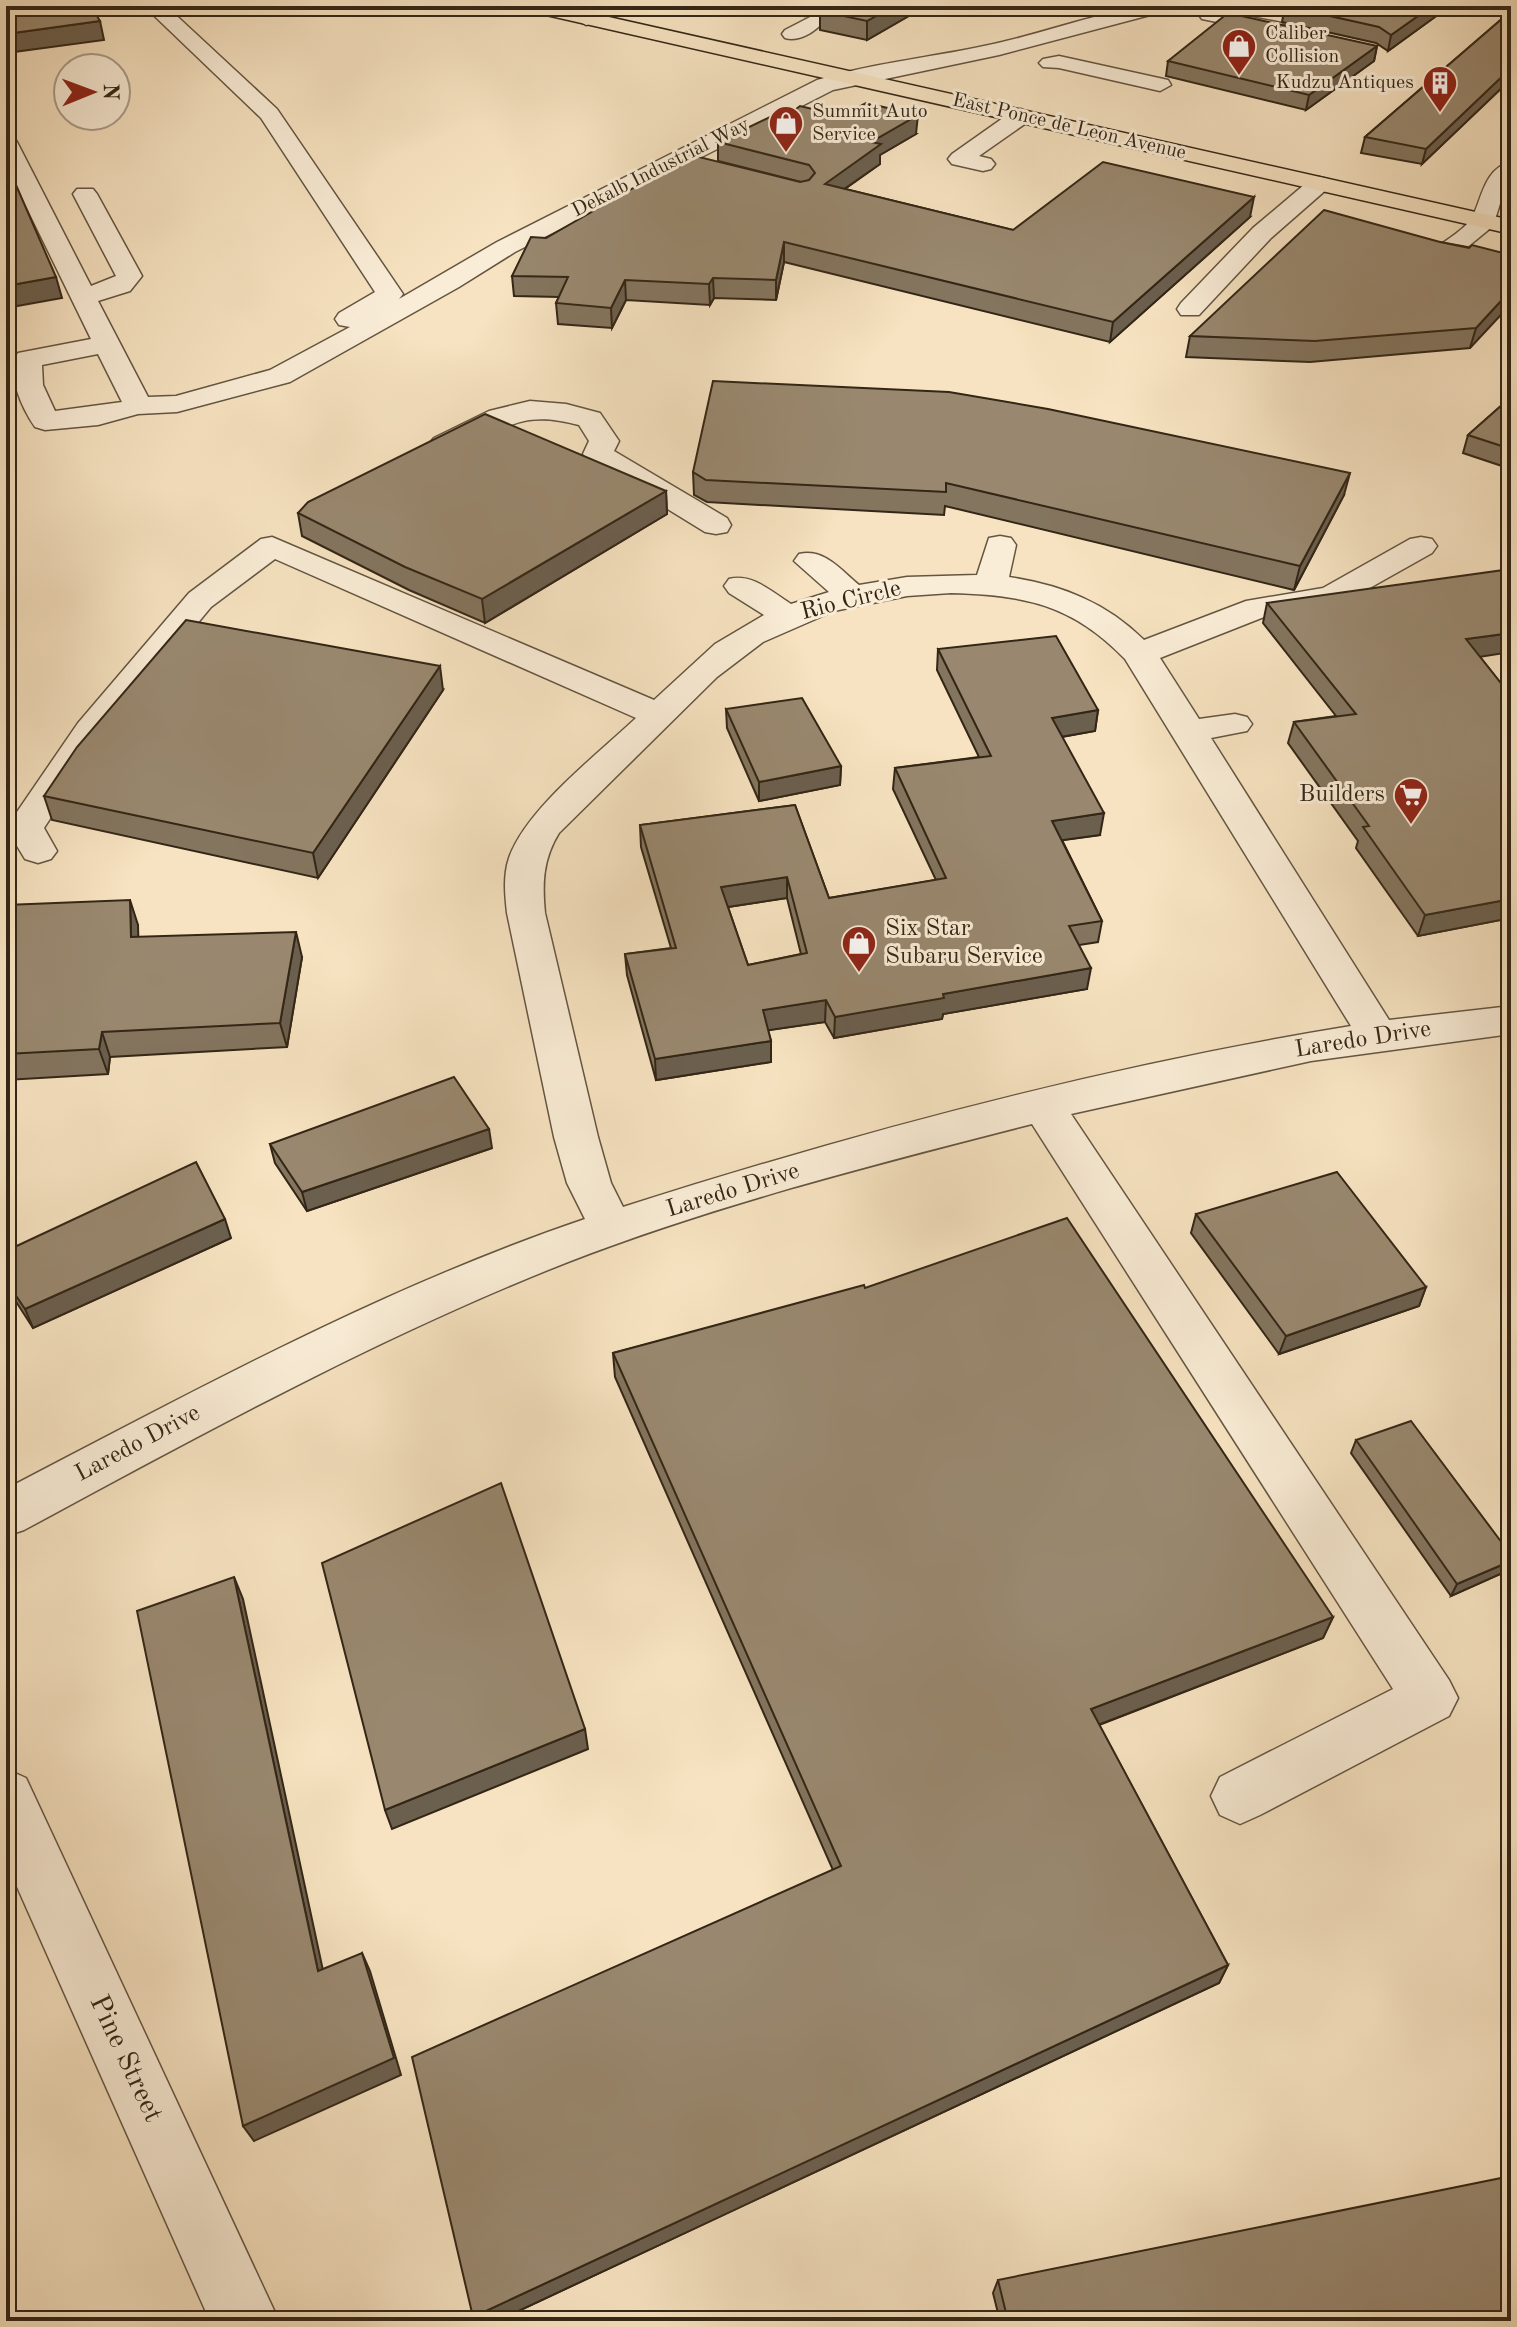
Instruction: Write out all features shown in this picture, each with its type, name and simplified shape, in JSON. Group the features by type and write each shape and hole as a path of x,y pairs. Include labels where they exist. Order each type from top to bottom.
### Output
{"main road":[{"name":"East Ponce de Leon Avenue","path":"533,6 591,12 851,77 1293,178"},
{"path":"1319,171 1511,227"}],"street":[{"path":"154,6 269,114 390,294 360,313 242,374 231,390"},
{"path":"1152,9 1178,23"},
{"name":"Dekalb Industrial Way","path":"107,344 28,359 29,385 45,421 98,416 138,406 177,404 280,376 450,282 506,247 803,95 851,77 999,49 1152,9"},
{"path":"1209,15 1306,35"},
{"path":"792,34 814,21"},
{"path":"1087,28 1118,37"},
{"path":"1050,63 1059,62 1160,85"},
{"path":"983,164 960,159 1021,116"},
{"path":"7,145 138,406"},
{"path":"678,161 715,170"},
{"path":"1444,254 1484,221 1491,193 1511,169"},
{"path":"1293,178 1319,171"},
{"path":"1190,309 1319,171"},
{"path":"83,296 114,289 126,282 129,276 85,194"},
{"path":"414,458 512,410 554,408 590,419 604,441 598,454 716,525"},
{"path":"38,851 25,828 90,730 200,600 282,535 667,707"},
{"path":"991,585 1000,545"},
{"path":"1139,654 1257,608 1332,596 1421,546"},
{"path":"810,561 854,597"},
{"name":"Rio Circle","path":"612,1228 589,1183 518,925 522,880 532,845 546,825 727,651 789,617 829,602 916,586 991,585 1045,593 1070,602 1110,626 1139,654 1378,1035"},
{"path":"740,586 789,617"},
{"path":"624,662 629,680 667,707"},
{"path":"1189,731 1235,724"},
{"name":"Laredo Drive","path":"6,1514 261,1379 407,1310 612,1228 736,1188 1161,1077 1378,1035 1511,1020"},
{"path":"1043,1106 1430,1698 1240,1796"},
{"name":"Pine Street","path":"6,1797 245,2321"}],"building":[{"path":"6,6 91,6 100,21 6,34"},
{"path":"827,6 894,6 867,21 820,11"},
{"path":"1285,6 1432,6 1391,35 1379,27"},
{"name":"Kudzu Antiques","path":"1511,11 1511,68 1426,149 1365,137"},
{"path":"1228,13 1377,46 1309,95 1168,61"},
{"path":"866,103 918,115 871,142 881,144 825,184 1013,230 1103,162 1254,197 1113,322 784,242 776,280 713,278 709,284 625,280 611,308 556,303 568,277 512,276 531,237 546,238 691,155 800,182 809,180 815,173 809,165 718,142 772,116 783,119 800,106 842,116"},
{"path":"6,162 56,277 6,286"},
{"path":"1324,210 1440,242 1469,248 1472,245 1511,255 1511,290 1476,328 1315,341 1190,336"},
{"path":"713,381 949,392 1048,409 1350,473 1300,566 946,483 946,492 706,480 693,472"},
{"path":"1511,397 1511,449 1468,435"},
{"path":"485,414 666,491 482,599 405,567 298,513 308,502"},
{"path":"1511,569 1511,633 1466,639 1511,696 1511,899 1425,915 1363,827 1369,826 1294,722 1356,714 1267,603"},
{"path":"186,620 440,666 313,853 44,796 77,747"},
{"path":"1056,636 1098,710 1052,718 1104,813 1052,821 1102,921 1069,926 1091,968 835,1017 826,1000 763,1010 771,1041 655,1059 625,954 676,948 640,825 795,805 829,898 946,878 895,768 991,756 938,649","holes":["787,877 807,953 748,965 721,887"]},
{"path":"802,698 841,766 759,782 726,709"},
{"path":"130,900 131,937 296,932 280,1023 102,1032 99,1049 6,1054 6,905"},
{"path":"454,1077 489,1129 302,1192 270,1144"},
{"path":"196,1162 225,1219 25,1309 6,1281 6,1251"},
{"path":"1337,1172 1426,1287 1286,1336 1196,1214"},
{"path":"1067,1218 1333,1617 1091,1709 1228,1965 473,2317 412,2057 841,1866 613,1353 864,1285 865,1288"},
{"path":"1411,1421 1511,1555 1511,1561 1457,1584 1356,1440"},
{"path":"501,1483 585,1729 385,1810 322,1563"},
{"path":"234,1577 318,1971 362,1953 394,2058 243,2126 137,1611"},
{"path":"1511,2176 1511,2321 1008,2321 998,2280"}],"place":[{"name":"Caliber Collision","path":"1239,77"},
{"name":"Kudzu Antiques","path":"1440,114"},
{"name":"Summit Auto Service","path":"786,154"},
{"name":"Builders","path":"1411,826"},
{"name":"Six Star Subaru Service","path":"859,974"}]}
